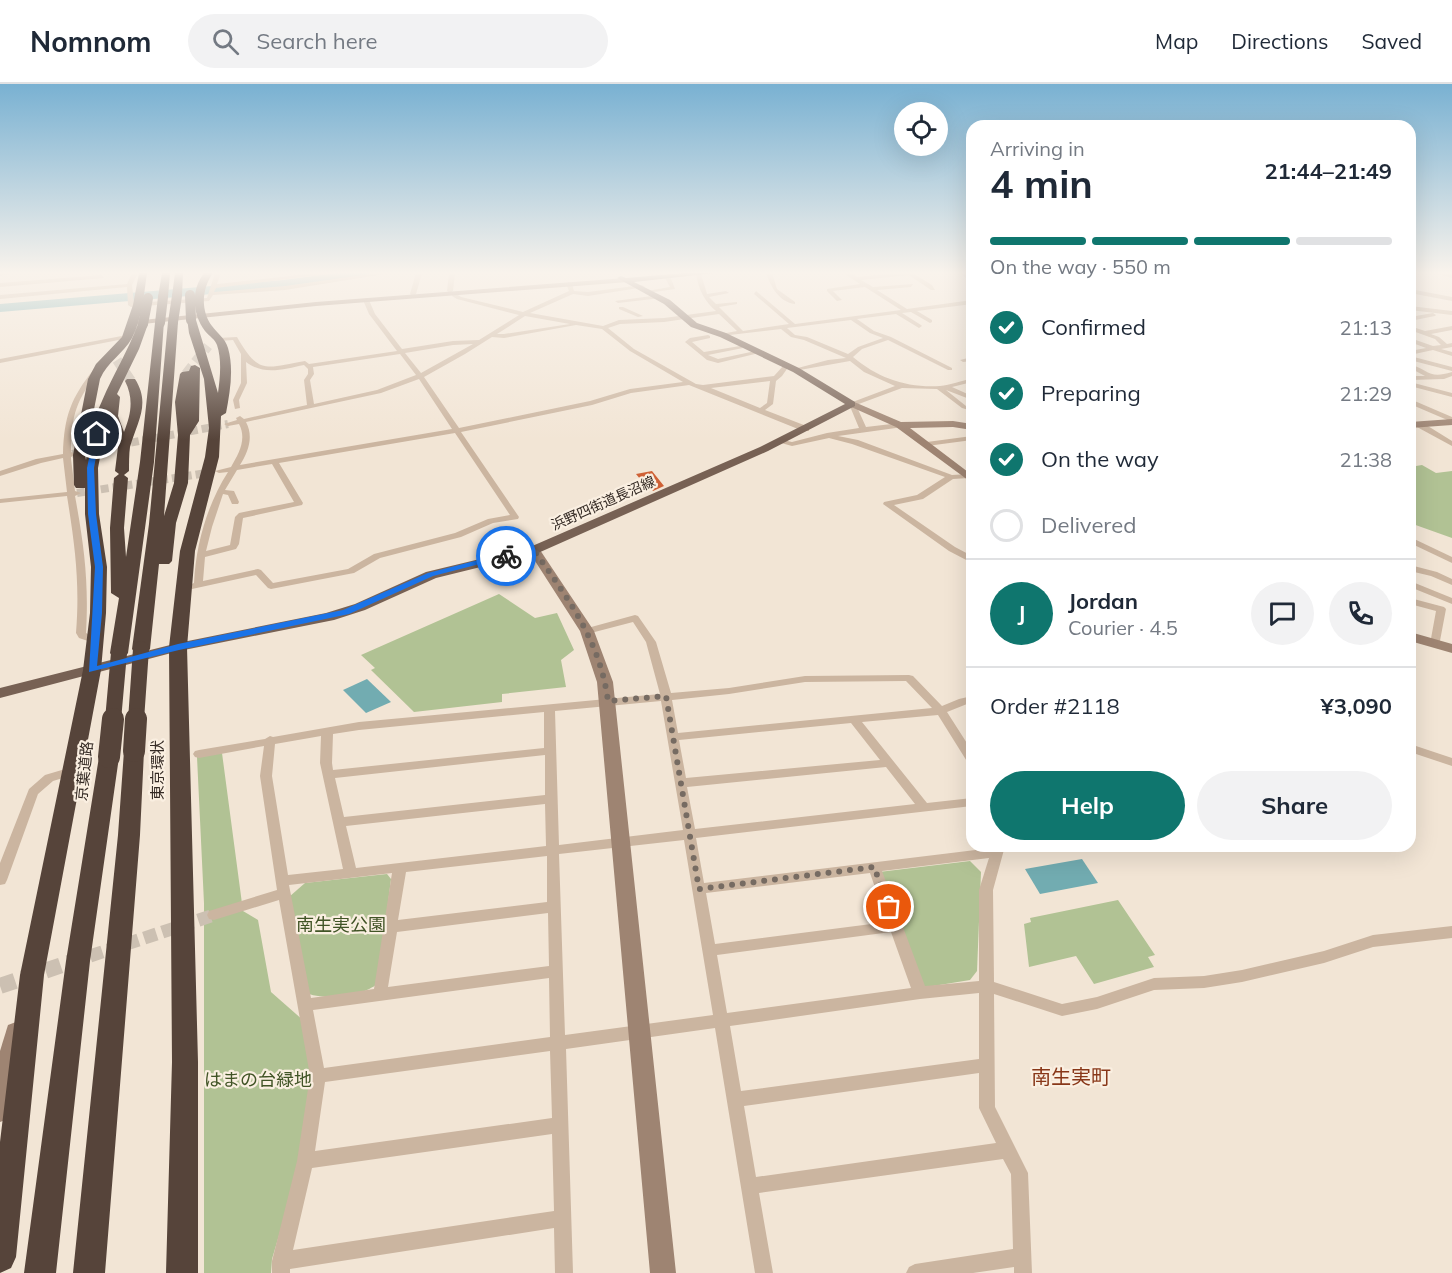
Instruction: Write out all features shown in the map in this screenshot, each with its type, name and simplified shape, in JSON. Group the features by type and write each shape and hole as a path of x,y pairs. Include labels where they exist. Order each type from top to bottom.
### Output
{"highway":[{"path":"92,514 84,506 79,455 94,379 100,366 114,357 134,328"},
{"path":"0,1257 32,975 92,670 98,613 99,567 92,514 93,453 104,411 134,349 137,328"},
{"name":"京葉道路","path":"40,1273 78,961 101,821 119,653 147,462 157,373 166,328"},
{"name":"京葉道路","path":"89,1273 129,835 142,640 156,524 167,328"},
{"path":"184,435 193,421 196,374 192,344 196,328"},
{"name":"東京環状","path":"182,1273 185,1062 178,647 190,587 194,520 208,476 215,436 208,374 200,328"},
{"path":"204,328 209,339 208,346"},
{"path":"208,328 220,339 223,349 225,384 215,436"},
{"path":"142,640 155,616 170,523 180,493 184,435 181,402 186,374"},
{"path":"118,378 119,385 113,400 112,416 124,447"},
{"path":"124,621 118,607 117,528 124,447 138,405 137,392 131,381"}],"main road":[{"path":"708,328 796,370 852,404"},
{"name":"浜野四街道長沼線","path":"0,693 178,647 337,615 430,574 534,550 569,537 806,429 852,404"}],"street":[{"path":"190,587 258,572 271,586 332,576 351,571 377,556 458,535 491,521 515,518 420,376 383,328"},
{"path":"228,424 242,419 365,396 420,376 501,328"},
{"path":"490,335 504,336 553,328"},
{"path":"605,328 632,350 689,383 806,429"},
{"path":"737,328 741,332"},
{"path":"723,335 764,328"},
{"path":"784,328 793,336 805,338 851,358 866,370 901,386 949,388 966,395"},
{"path":"866,328 950,369"},
{"path":"1425,333 1449,328"},
{"path":"1416,330 1449,345"},
{"path":"0,361 127,337"},
{"path":"708,337 688,341 704,354 718,361 760,352"},
{"path":"220,339 235,338 251,364 262,370 305,363 312,374 307,380 311,407"},
{"path":"796,370 851,358 860,348 889,338"},
{"path":"308,366 453,343 480,342"},
{"path":"1416,342 1452,354"},
{"path":"1416,352 1449,345"},
{"path":"704,354 740,348"},
{"path":"237,408 236,400 244,383 243,354"},
{"path":"1416,355 1452,369"},
{"path":"94,640 81,633 84,594 68,455 76,398 100,366"},
{"path":"702,387 776,378 786,366"},
{"path":"1416,369 1432,377"},
{"path":"1416,378 1452,374"},
{"path":"761,410 770,404 776,378"},
{"path":"939,388 966,381"},
{"path":"219,471 457,430 592,403 630,391 689,383"},
{"path":"1416,385 1451,394"},
{"path":"852,404 901,386"},
{"path":"939,388 966,408"},
{"path":"1439,400 1451,394"},
{"path":"852,404 900,425 966,476"},
{"path":"852,404 863,428"},
{"path":"1416,404 1452,421"},
{"path":"190,587 220,491 236,468 244,441 245,428 242,419"},
{"path":"1416,425 1452,421"},
{"path":"778,441 792,444 863,428 900,425 953,424 966,426"},
{"path":"1416,426 1452,444"},
{"path":"827,435 855,442 951,477 966,478"},
{"path":"927,444 966,439"},
{"path":"0,474 39,461 68,455"},
{"path":"201,555 233,547 239,517 242,514 298,503 275,462"},
{"path":"951,477 920,497 887,504 966,557"},
{"path":"220,491 231,493 235,502"},
{"path":"0,501 73,493"},
{"path":"1416,543 1452,560"},
{"path":"534,550 587,631 599,661 608,701 663,1273"},
{"path":"1416,570 1452,582"},
{"path":"1416,586 1452,601"},
{"path":"1416,602 1441,609 1435,644"},
{"path":"587,631 635,618 651,642 666,696 765,1273"},
{"path":"1416,638 1452,649"},
{"path":"199,754 359,726 729,691 805,679 909,678 941,711 966,751"},
{"path":"672,737 941,711 966,700"},
{"path":"549,707 564,1273"},
{"path":"854,719 924,807"},
{"path":"327,731 326,762 350,872"},
{"path":"270,740 266,776 283,887 318,1076 305,1161 281,1267 563,1218"},
{"path":"1416,750 1452,762"},
{"path":"329,775 550,751"},
{"path":"681,783 889,763"},
{"path":"0,880 33,792 49,778 72,771"},
{"path":"340,822 551,799"},
{"path":"214,915 283,887 350,872 966,803"},
{"path":"699,889 977,852"},
{"path":"915,1273 1023,1265 1019,1173 987,1108 986,890 997,852"},
{"path":"380,995 400,867"},
{"path":"874,867 920,993"},
{"path":"390,927 554,907"},
{"path":"710,950 896,926"},
{"path":"318,1076 920,993 987,986 1062,1010 1097,1003 1154,984 1204,982 1232,978 1324,957 1373,941 1452,932"},
{"path":"306,1005 556,971"},
{"path":"0,1111 9,1058 32,975"},
{"path":"736,1099 987,1065"},
{"path":"305,1161 560,1125"},
{"path":"751,1186 1008,1150"}],"green space":[{"path":"1422,465 1436,473 1452,471 1452,538 1416,525 1416,466"},
{"path":"499,594 535,618 557,613 574,650 561,660 566,687 502,694 502,702 414,712 371,670 375,668 361,655"},
{"name":"はまの台緑地","path":"222,753 243,911 258,920 271,992 304,1021 312,1075 301,1161 272,1259 271,1273 204,1273 204,903 197,757"},
{"path":"970,861 981,872 977,971 970,980 921,988 879,872"},
{"name":"南生実公園","path":"387,874 391,879 378,983 364,991 345,996 325,997 309,994 289,897 305,883"},
{"path":"1118,900 1155,955 1148,957 1154,967 1094,984 1076,956 1029,967 1024,924 1031,922 1030,918"}],"water":[{"path":"367,679 391,702 366,713 343,690"},
{"path":"1082,859 1098,883 1040,894 1025,869"}],"building":[{"path":"652,471 664,486 653,491 636,474"}],"tunnel":[{"path":"186,374 208,346"},
{"path":"117,360 131,381"},
{"path":"72,454 228,424"},
{"path":"77,493 213,472"},
{"path":"72,962 214,915"},
{"path":"0,986 77,960"}],"way so far":[{"path":"506,556 534,550 587,631 599,661 608,701 666,696 699,889 874,867 889,907"}],"district":[{"name":"南生実町","path":"1071,1076"}],"route":[{"path":"97,434 91,468 92,514 99,567 98,613 92,670 178,647 346,613 430,574 506,556"}]}
